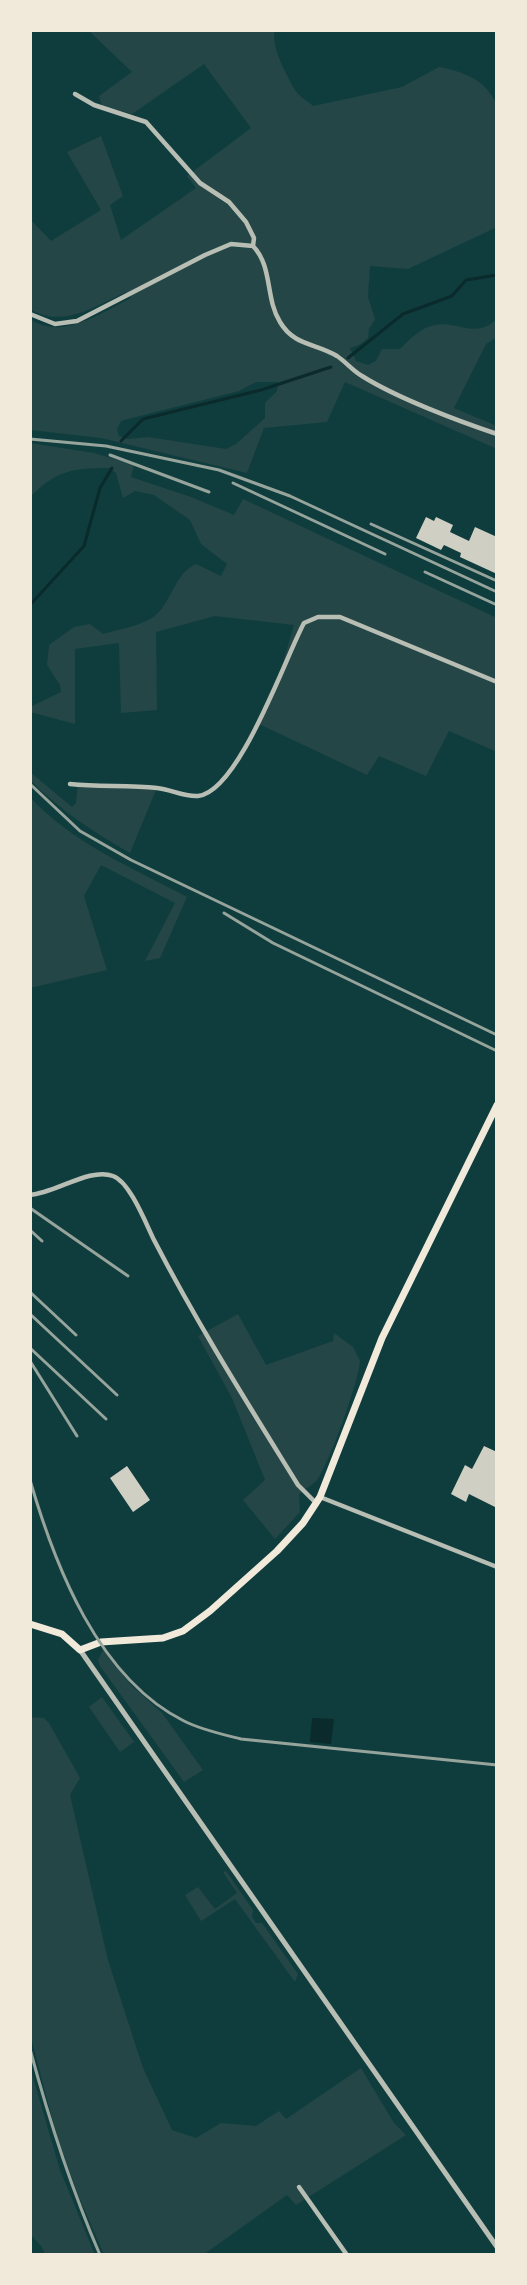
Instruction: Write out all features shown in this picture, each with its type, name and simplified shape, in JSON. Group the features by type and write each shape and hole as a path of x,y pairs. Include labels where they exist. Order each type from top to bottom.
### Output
{"main road":[{"path":"30,1624 62,1634 80,1650 116,1640 163,1638 189,1627 277,1551 303,1523 318,1500 382,1338 497,1105"}],"street":[{"path":"75,94 94,105 146,122 200,183 229,202 246,222 254,238 253,246 265,265 272,304 279,322 297,342 337,357 364,378 468,425 497,434"},
{"path":"30,314 55,324 77,321 205,255 231,244 253,246"},
{"path":"70,784 157,788 198,796 213,790 224,782 260,719 304,623 318,617 340,617 497,682"},
{"path":"30,1195 45,1194 98,1173 115,1176 130,1193 191,1311 298,1485 318,1500 497,1567"},
{"path":"80,1650 497,2247"},
{"path":"299,2187 346,2255"}],"shaded area":[{"path":"88,30 275,30 277,52 288,77 297,92 313,106 402,87 439,67 474,78 487,89 497,105 497,227 408,269 370,266 368,297 375,319 369,329 368,338 350,348 356,361 368,365 376,361 382,349 400,349 416,334 430,326 444,324 474,329 489,325 497,319 497,337 486,344 454,408 497,426 497,449 345,382 327,422 264,428 247,473 101,438 30,430 30,319 42,325 68,326 94,317 131,298 126,292 91,309 67,316 42,315 30,309 30,219 51,241 101,210 67,152 101,136 123,196 110,205 121,240 196,188 187,176 251,128 204,64 132,114 102,106 99,96 132,72","holes":["256,382 278,382 277,391 265,403 265,418 236,444 226,449 148,437 128,439 119,436 117,429 121,421 239,391"]},
{"path":"30,443 94,453 134,465 131,477 191,497 234,515 243,499 497,618 497,752 449,731 426,776 379,756 367,775 259,724 279,676 294,625 215,616 156,632 157,710 121,713 119,643 75,649 75,724 30,712 30,707 61,692 60,685 47,665 49,645 74,627 90,624 103,634 148,620 164,606 179,579 189,568 196,564 221,576 227,564 201,544 190,520 154,495 135,491 123,498 116,473 110,468 66,472 49,481 30,497"},
{"path":"30,772 72,807 76,803 78,782 127,786 158,785 130,853 65,811 30,780"},
{"path":"30,797 65,828 84,841 187,897 160,958 145,961 175,903 101,865 84,896 107,970 30,988"},
{"path":"238,1314 266,1365 333,1341 334,1333 353,1347 360,1361 337,1438 324,1467 317,1480 299,1495 300,1512 275,1539 243,1500 265,1480 232,1398 198,1336"},
{"path":"103,1650 131,1685 162,1713 203,1770 184,1782 100,1666 98,1660"},
{"path":"102,1697 134,1742 120,1752 89,1707"},
{"path":"30,1717 44,1718 49,1723 80,1778 70,1795 108,1960 143,2068 172,2130 196,2138 221,2123 256,2126 279,2111 286,2119 361,2068 394,2123 406,2135 296,2205 287,2195 203,2255 104,2255 57,2137 30,2034"},
{"path":"312,1718 334,1719 331,1744 310,1742"},
{"path":"226,1871 253,1910 252,1917 256,1923 262,1923 298,1974 295,1982 235,1899 201,1921 185,1895 198,1887 215,1909 237,1893 223,1872"},
{"path":"30,2067 60,2170 95,2255 45,2255 42,2247 30,2234"}],"building":[{"path":"426,517 434,521 436,517 453,525 450,532 469,541 475,527 497,537 497,574 460,557 461,553 444,545 441,550 416,538"},
{"path":"484,1446 497,1452 497,1508 469,1494 466,1502 451,1494 465,1465 472,1469"},
{"path":"127,1466 150,1500 133,1512 110,1478"}],"waterway":[{"path":"348,358 403,314 452,296 466,280 497,275"},
{"path":"121,441 143,419 261,390 331,367"},
{"path":"30,605 84,546 100,488 112,468"}],"railway":[{"path":"30,439 106,446 219,470 290,496 497,592"},
{"path":"110,455 209,492"},
{"path":"233,483 385,554"},
{"path":"371,524 497,581"},
{"path":"425,572 497,605"},
{"path":"30,784 80,831 131,860 497,1035"},
{"path":"224,913 273,943 497,1051"},
{"path":"30,1208 128,1276"},
{"path":"30,1230 42,1241"},
{"path":"30,1292 76,1335"},
{"path":"30,1314 117,1395"},
{"path":"30,1348 106,1419"},
{"path":"30,1361 77,1436"},
{"path":"30,1480 67,1583 104,1649 127,1677 154,1702 184,1721 241,1739 497,1765"},
{"path":"30,2049 61,2154 100,2255"}]}
